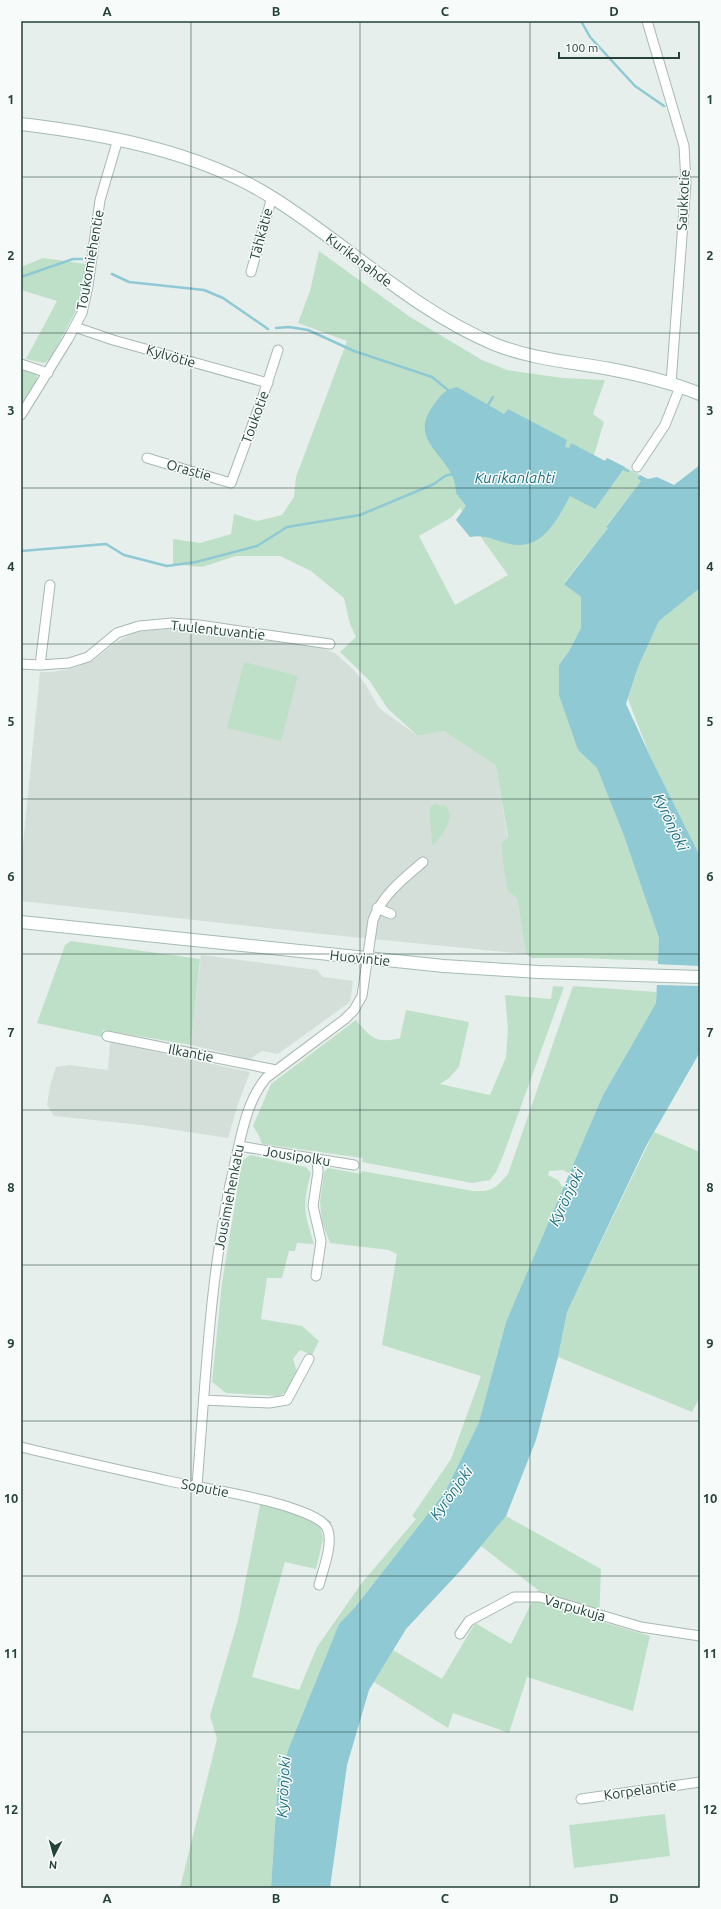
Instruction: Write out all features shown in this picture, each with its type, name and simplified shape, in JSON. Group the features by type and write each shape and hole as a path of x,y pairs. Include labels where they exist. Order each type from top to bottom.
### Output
{"main road":[{"name":"Kurikanahde","path":"21,124 89,133 118,139 203,165 236,178 272,197 403,293 453,323 494,344 520,353 643,376 676,385 700,394"},
{"name":"Huovintie","path":"21,922 444,966 538,972 700,977"}],"street":[{"name":"Saukkotie","path":"637,467 665,425 676,385 686,183 684,146 647,21"},
{"name":"Toukomiehentie","path":"21,415 48,373 82,313 88,286 100,200 118,139"},
{"name":"Tähkätie","path":"251,272 272,197"},
{"name":"Kylvötie","path":"75,327 113,340 268,383"},
{"name":"Toukotie","path":"231,483 268,383 278,350"},
{"path":"21,364 48,373"},
{"name":"Orastie","path":"147,458 231,483"},
{"path":"40,665 50,585"},
{"name":"Tuulentuvantie","path":"21,664 40,665 69,663 88,657 117,633 124,630 139,626 172,623 199,625 330,644"},
{"path":"391,914 377,908 389,893 422,862"},
{"name":"Jousimiehenkatu","path":"197,1485 210,1314 216,1264 239,1146 248,1111 256,1092 266,1078 345,1019 354,1010 362,996 373,920 377,908"},
{"name":"Ilkantie","path":"106,1036 276,1070"},
{"name":"Jousipolku","path":"239,1146 354,1165"},
{"path":"316,1276 321,1241 313,1206 318,1172 317,1160"},
{"path":"204,1400 269,1403 287,1400 309,1359"},
{"name":"Soputie","path":"21,1447 171,1482 197,1485 282,1505 309,1515 323,1523 327,1528 330,1537 319,1585"},
{"name":"Varpukuja","path":"460,1634 469,1621 514,1597 540,1597 641,1626 700,1636"},
{"name":"Korpelantie","path":"581,1799 700,1782"}],"shaded area":[{"path":"167,629 203,631 322,648 336,654 353,669 366,685 379,708 418,736 444,731 496,766 526,954 322,934 21,901 21,865 40,672 52,672 74,668 94,660 115,643 135,632"},
{"path":"201,955 317,970 323,977 353,981 350,1002 278,1054 262,1051 250,1059 191,1045"},
{"path":"110,1042 250,1072 237,1107 228,1138 142,1125 54,1116 47,1105 50,1086 56,1067 69,1065 108,1070"}],"green space":[{"path":"319,251 410,317 482,360 507,370 563,378 605,380 593,414 604,422 594,455 605,461 607,458 640,475 637,478 641,481 606,526 608,528 564,583 581,597 581,628 569,651 559,665 578,750 597,768 624,836 659,938 658,961 532,958 526,954 517,898 508,891 503,863 502,843 508,837 496,766 444,731 418,736 388,709 369,680 340,652 356,637 350,624 344,598 311,571 280,556 236,556 202,567 173,564 173,539 200,543 231,534 234,514 257,521 282,515 294,497 296,477 347,341 298,323 310,291","holes":["460,508 508,575 455,605 419,536 452,517"]},
{"path":"43,258 86,264 77,309 50,359 44,363 26,359 57,301 21,290 21,267"},
{"path":"21,368 35,373 38,379 21,406"},
{"path":"700,588 700,856 650,756 628,699 638,667 659,621"},
{"path":"244,662 298,676 281,741 227,728"},
{"path":"435,804 446,806 450,816 447,826 434,845 432,844 430,808"},
{"path":"71,941 200,959 191,1045 103,1030 102,1037 37,1023 65,945"},
{"path":"553,986 564,987 503,1156 496,1172 490,1180 472,1183 362,1162 363,1158 262,1144 253,1126 271,1084 356,1020 370,1035 379,1040 392,1040 400,1038 406,1010 469,1022 459,1067 449,1078 440,1084 490,1095 506,1057 508,1029 505,995 551,999"},
{"path":"573,986 656,992 656,1003 603,1095 570,1174 563,1170 549,1171 548,1175 558,1180 564,1189 506,1322 479,1422 445,1492 356,1606 339,1624 290,1745 278,1779 271,1888 180,1888 217,1739 210,1716 238,1620 260,1505 266,1498 304,1508 332,1522 321,1530 323,1539 316,1569 285,1562 252,1677 299,1690 317,1647 361,1584 416,1519 412,1516 451,1459 481,1376 382,1345 397,1254 389,1250 330,1243 322,1222 320,1202 324,1172 328,1168 361,1174 362,1171 473,1191 485,1191 497,1186 508,1174"},
{"path":"654,1132 700,1152 700,1397 692,1412 558,1357 567,1312"},
{"path":"250,1155 306,1167 311,1173 306,1194 305,1209 314,1244 297,1243 295,1251 289,1251 282,1278 267,1278 261,1319 302,1326 319,1341 312,1355 300,1350 293,1359 297,1372 287,1392 278,1396 226,1393 212,1382 222,1283 242,1161"},
{"path":"506,1516 601,1569 599,1621 650,1636 633,1711 527,1677 509,1733 453,1713 448,1728 374,1682 393,1650 442,1679 475,1623 511,1644 538,1590 481,1546"},
{"path":"665,1814 670,1856 574,1868 569,1825"}],"water":[{"name":"Kurikanlahti","path":"457,387 504,414 508,409 567,440 565,447 569,448 571,443 605,461 607,458 625,467 595,509 570,496 554,524 540,538 531,543 521,545 510,544 481,536 470,537 456,520 466,506 456,493 454,480 449,470 428,441 425,431 426,419 440,396"},
{"name":"Kyrönjoki","path":"700,465 700,588 659,621 638,667 626,704 700,856 700,1052 646,1146 567,1312 558,1357 536,1440 506,1516 462,1569 406,1629 369,1690 347,1765 330,1888 271,1888 278,1779 290,1745 339,1624 356,1606 445,1492 479,1422 506,1322 603,1095 656,1003 659,938 624,836 597,768 578,750 559,695 559,665 569,651 581,628 581,597 564,584 608,528 606,527 641,481 637,478 640,475 648,479 657,477 674,485"}],"pier":[{"path":"655,964 700,966 700,986 655,985"}],"waterway":[{"path":"581,21 590,37 635,86 664,106"},
{"path":"21,277 73,259 82,259"},
{"path":"112,274 129,282 204,290 223,298 268,329"},
{"path":"276,328 289,327 308,330 354,351 432,377 448,390"},
{"path":"488,405 493,397"},
{"path":"624,469 628,471"},
{"path":"21,551 106,544 124,555 167,566 196,562 257,546 287,527 360,515 434,484 445,476 452,474"}]}
